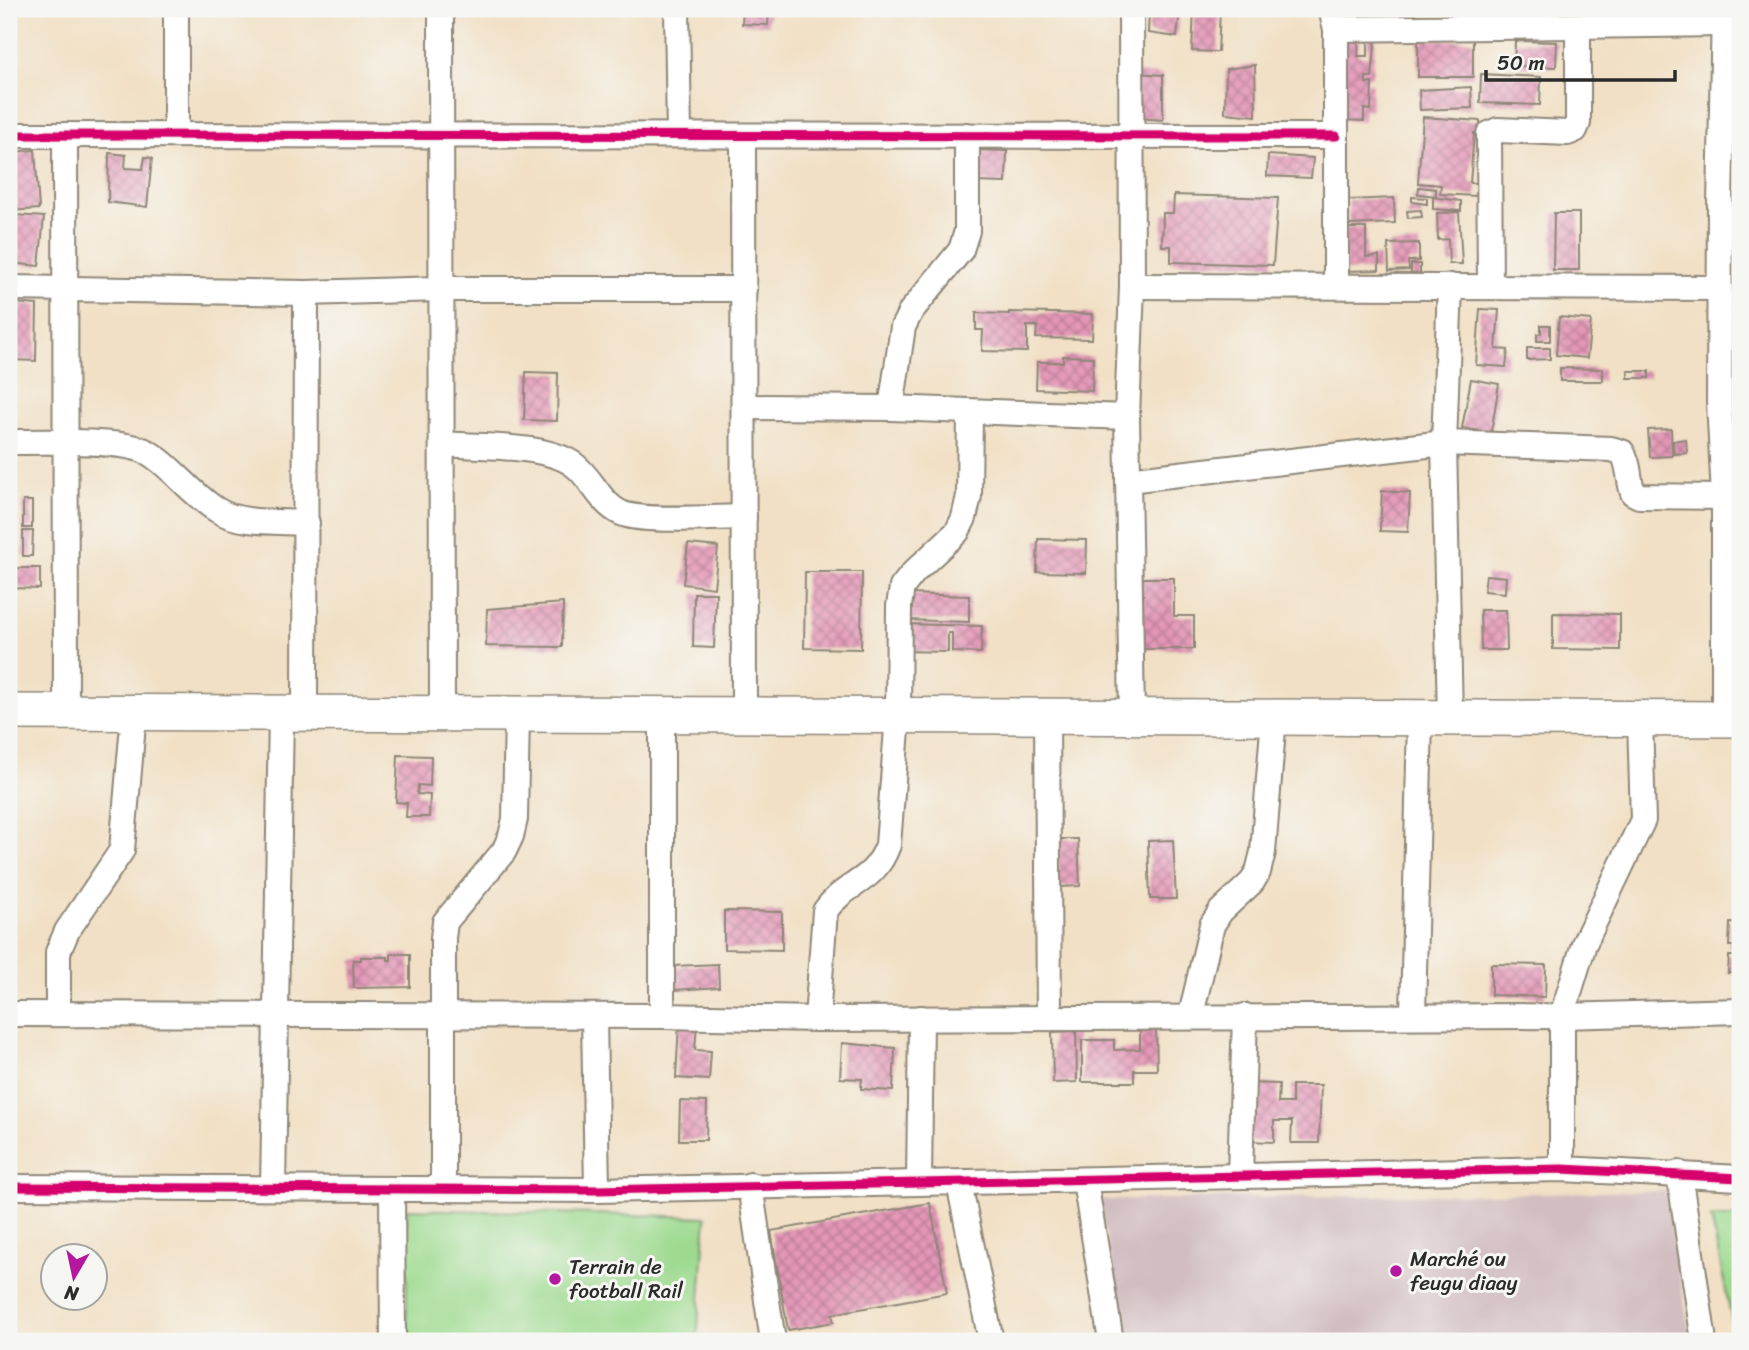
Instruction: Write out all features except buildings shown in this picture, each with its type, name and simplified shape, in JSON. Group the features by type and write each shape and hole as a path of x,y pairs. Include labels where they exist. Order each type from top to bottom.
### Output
{"main road":[{"path":"9,712 1732,719"}],"street":[{"path":"176,9 176,135"},
{"path":"441,9 442,714"},
{"path":"677,9 679,135"},
{"path":"1131,9 1132,286 1127,417 1132,717"},
{"path":"1336,286 1333,19 1578,26 1724,17 1730,206 1720,288 1730,401 1724,497 1732,719"},
{"path":"1490,287 1489,134 1498,130 1567,133 1575,130 1578,123 1578,26"},
{"path":"9,135 1336,136"},
{"path":"65,135 66,712"},
{"path":"891,408 902,327 911,311 961,250 967,231 967,135"},
{"path":"743,136 744,715"},
{"path":"1132,286 1720,288"},
{"path":"1413,1016 1435,718 1450,286"},
{"path":"9,288 306,293 441,289 744,289"},
{"path":"273,1188 276,1015 306,523 306,293"},
{"path":"745,407 891,408 1127,417"},
{"path":"817,1019 825,911 835,898 874,872 883,860 888,845 898,716 899,606 902,587 914,572 957,532 964,518 969,496 970,412"},
{"path":"9,442 65,442 132,447 148,452 216,510 230,516 306,523"},
{"path":"1128,480 1444,443 1611,449 1622,452 1627,460 1629,483 1633,493 1639,496 1724,497"},
{"path":"442,444 542,451 559,456 575,465 620,513 638,517 744,517"},
{"path":"58,1014 58,952 67,931 122,850 134,713"},
{"path":"443,1190 445,922 504,851 511,836 515,819 517,715"},
{"path":"662,715 662,1016"},
{"path":"1047,716 1049,1017"},
{"path":"1191,1016 1212,925 1258,872 1263,852 1274,717"},
{"path":"1562,1169 1562,1016 1584,944 1643,820 1640,719"},
{"path":"9,1014 817,1019 1562,1016 1740,1011"},
{"path":"594,1016 597,1190"},
{"path":"1240,1175 1245,1016"},
{"path":"919,1182 921,1018"},
{"path":"9,1187 597,1190 1562,1169 1740,1178"},
{"path":"1679,1173 1704,1341"},
{"path":"1085,1181 1111,1341"},
{"path":"959,1183 991,1341"},
{"path":"750,1185 773,1341"},
{"path":"392,1189 393,1341"}],"shaded area":[{"name":"Marché ou feugu diaay","path":"1665,1191 1691,1341 1126,1341 1099,1200"}],"green space":[{"name":"Terrain de football Rail","path":"407,1209 706,1217 697,1341 407,1341"},
{"path":"1711,1217 1740,1217 1740,1341 1736,1341"}],"cycle path":[{"path":"9,135 1336,136"},
{"path":"9,1187 597,1190 1562,1169 1740,1178"}],"place":[{"name":"Marché ou feugu diaay","path":"1396,1271"},
{"name":"Terrain de football Rail","path":"555,1279"}]}
